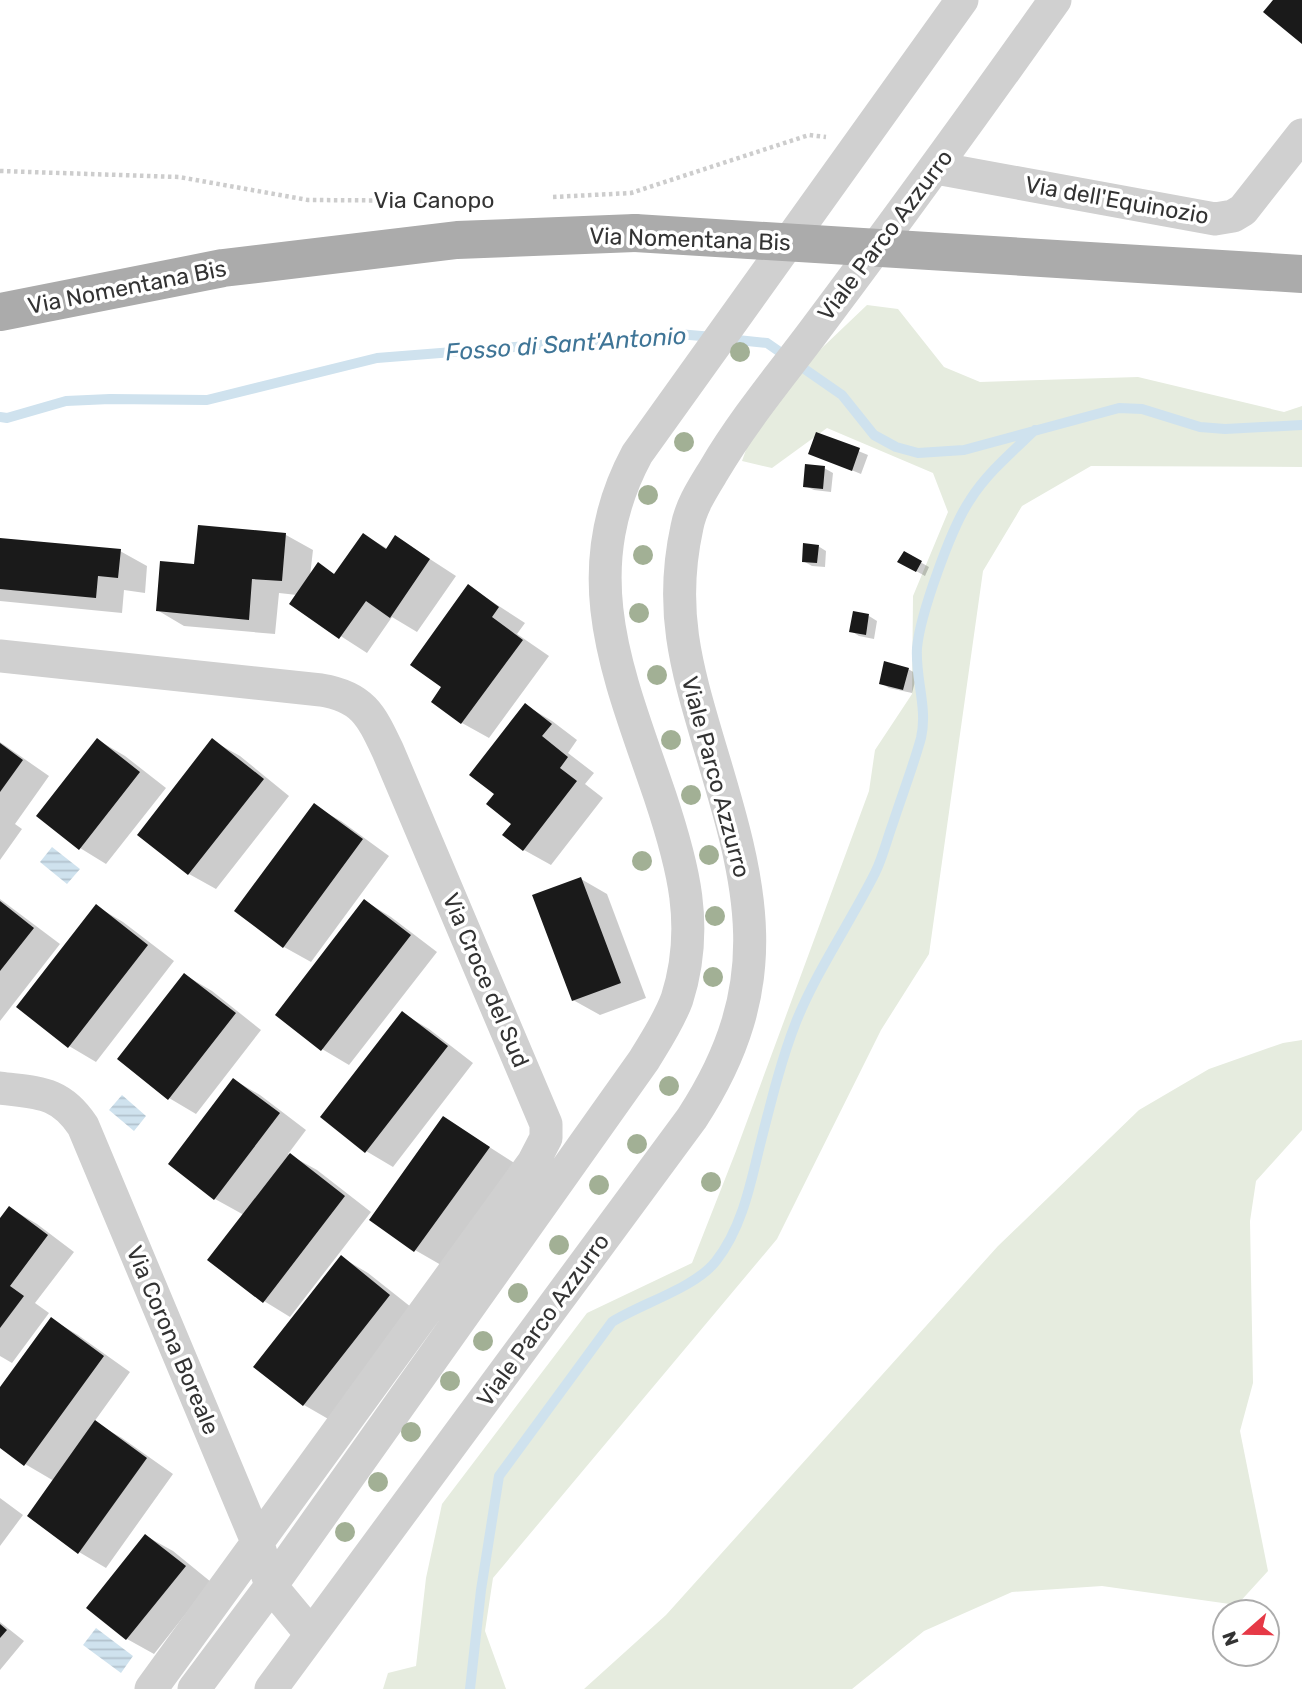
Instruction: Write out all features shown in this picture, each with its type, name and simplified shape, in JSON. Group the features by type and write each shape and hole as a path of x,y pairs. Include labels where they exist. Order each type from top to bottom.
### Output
{"main road":[{"name":"Via Nomentana Bis","path":"0,312 223,268 457,240 635,233 1302,274"}],"street":[{"path":"194,1689 271,1586 644,1060 677,999 687,942 685,881 679,852 613,653 608,624 605,566 613,512 621,484 638,454 962,0"},
{"name":"Viale Parco Azzurro","path":"271,1689 692,1118 707,1096 731,1046 745,997 749,969 749,902 731,817 688,674 679,618 679,585 688,523 699,496 730,442 936,168 1055,0"},
{"name":"Via dell'Equinozio","path":"936,168 1215,219 1233,216 1243,210 1302,135"},
{"name":"Via Croce del Sud","path":"0,656 321,690 346,696 364,707 388,751 544,1117 546,1138 533,1163 151,1689"},
{"name":"Via Corona Boreale","path":"0,1088 55,1097 66,1104 83,1126 258,1544 271,1586 312,1634"}],"path":[{"path":"549,198 631,193 809,135 861,141"},
{"name":"Via Canopo","path":"0,172 179,177 308,200 467,201"}],"shaded area":[{"path":"867,305 898,309 944,367 980,382 1138,377 1284,412 1302,406 1302,467 1091,466 1022,506 983,571 929,954 881,1030 777,1239 493,1578 485,1631 506,1689 383,1689 388,1673 416,1666 426,1578 442,1504 587,1313 692,1263 869,791 875,750 912,694 913,596 948,512 933,473 827,428 772,468 742,461 762,405"},
{"path":"1302,1040 1302,1130 1256,1181 1250,1221 1253,1383 1240,1431 1268,1571 1243,1598 1211,1598 1211,1601 1102,1586 1012,1592 924,1631 852,1689 584,1689 666,1615 998,1246 1139,1110 1209,1069 1283,1043"}],"water":[{"path":"52,847 80,869 67,884 40,862"},
{"path":"122,1095 146,1116 134,1131 109,1110"},
{"path":"96,1628 133,1656 121,1673 83,1645"}],"building":[{"path":"1273,0 1302,0 1302,44 1263,12"},
{"path":"816,432 860,448 852,471 808,454"},
{"path":"805,464 825,466 823,489 803,487"},
{"path":"198,525 286,533 282,581 252,579 249,620 156,611 160,561 194,564"},
{"path":"363,533 386,549 395,535 430,559 390,618 366,601 339,639 289,604 318,562 334,574"},
{"path":"0,538 121,549 118,578 98,576 96,598 0,589"},
{"path":"803,543 819,545 817,563 802,562"},
{"path":"904,551 922,561 916,572 897,562"},
{"path":"468,584 499,607 492,617 523,640 461,724 431,702 441,687 410,665"},
{"path":"853,611 869,614 866,635 849,632"},
{"path":"884,661 909,668 903,690 879,684"},
{"path":"525,703 552,724 542,736 568,757 560,768 577,781 523,851 502,835 511,824 486,804 494,794 469,775"},
{"path":"97,738 140,772 79,850 36,816"},
{"path":"212,738 264,779 188,875 137,835"},
{"path":"0,743 23,760 0,792"},
{"path":"314,803 363,839 283,948 234,911"},
{"path":"581,877 621,983 572,1001 532,895"},
{"path":"364,899 411,935 321,1051 275,1015"},
{"path":"0,901 34,928 0,971"},
{"path":"96,904 148,945 68,1048 16,1007"},
{"path":"184,973 236,1013 168,1100 117,1059"},
{"path":"402,1011 448,1046 365,1153 320,1117"},
{"path":"233,1078 280,1113 214,1200 168,1164"},
{"path":"443,1116 490,1147 414,1252 369,1220"},
{"path":"290,1153 345,1196 263,1303 207,1260"},
{"path":"9,1206 48,1235 10,1286 24,1296 0,1328 0,1218"},
{"path":"341,1255 390,1295 303,1406 253,1367"},
{"path":"51,1317 104,1356 24,1466 0,1448 0,1387"},
{"path":"95,1420 147,1458 78,1554 27,1516"},
{"path":"145,1534 186,1566 126,1640 86,1608"},
{"path":"0,1624 7,1630 0,1638"}],"waterway":[{"name":"Fosso di Sant'Antonio","path":"0,417 7,418 66,401 207,400 377,358 678,334 713,337"},
{"name":"Fosso di Sant'Antonio","path":"728,339 767,343 842,395 874,435 896,447 918,453 964,450 1119,408 1142,409 1200,427 1225,429 1302,425"},
{"path":"470,1689 481,1590 499,1476 612,1322 695,1279 707,1271 725,1249 748,1193 776,1085 796,1022 878,867 918,749 923,716 917,648 937,572 962,513 977,490 1000,463 1035,430"}]}
